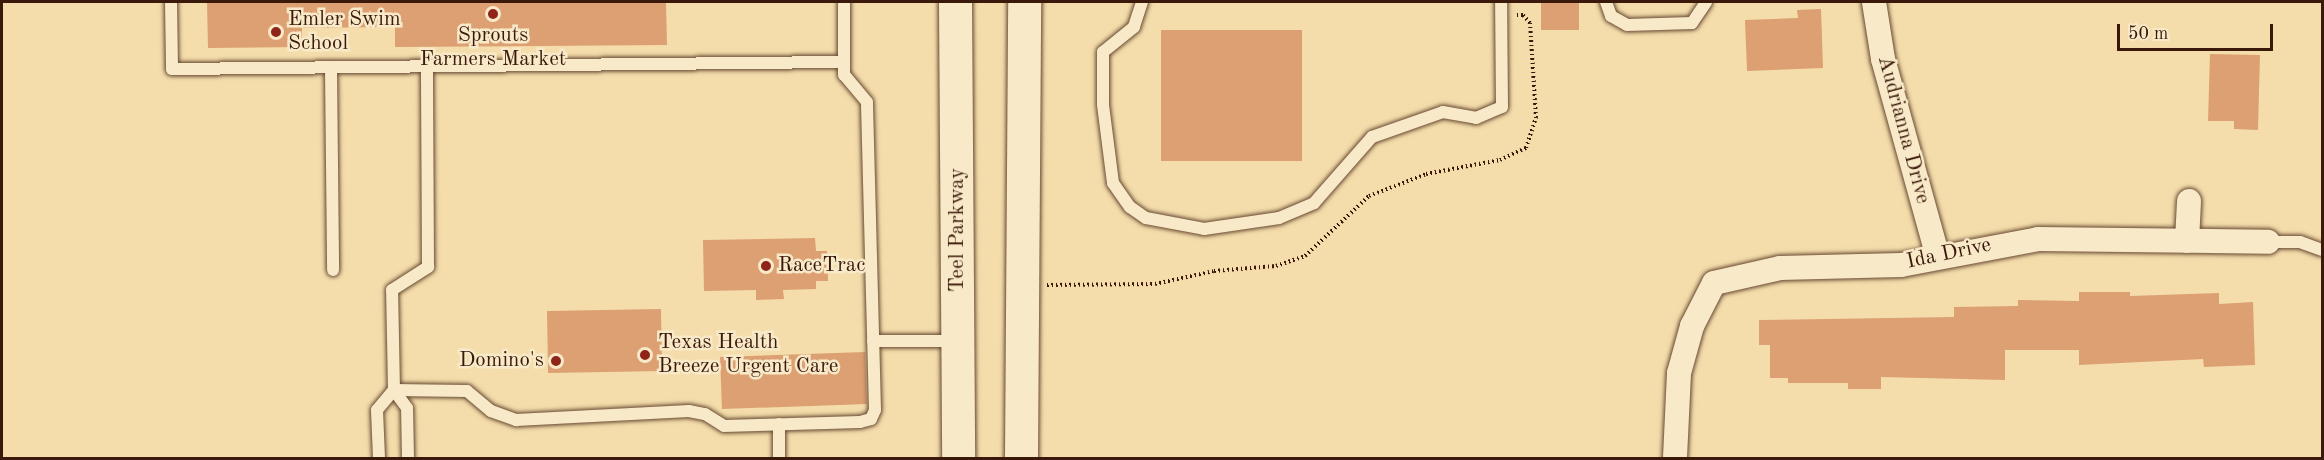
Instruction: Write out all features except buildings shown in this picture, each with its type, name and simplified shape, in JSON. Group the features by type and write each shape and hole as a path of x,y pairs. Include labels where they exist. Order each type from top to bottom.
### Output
{"main road":[{"name":"Teel Parkway","path":"955,2 958,459"},
{"path":"1021,459 1024,2"}],"street":[{"name":"Audrianna Drive","path":"1874,2 1883,59 1938,257"},
{"path":"2187,241 2189,201"},
{"name":"Ida Drive","path":"1675,459 1679,373 1692,326 1714,283 1780,268 1882,267 2038,239 2268,243"}],"lane":[{"path":"171,2 172,69 844,62"},
{"path":"394,390 467,391 491,411 516,420 689,411 705,414 724,426 860,422 871,419 875,410 867,102 845,80 844,2"},
{"path":"1142,2 1134,27 1103,52 1103,105 1113,183 1130,207 1146,218 1204,229 1279,218 1314,203 1372,137 1443,112 1476,118 1502,107 1501,2"},
{"path":"1606,2 1611,16 1627,26 1692,22 1706,2"},
{"path":"408,459 407,408 394,390 392,290 428,267 427,67"},
{"path":"331,69 333,270"},
{"path":"2268,243 2300,242 2322,250"},
{"path":"873,341 957,341"},
{"path":"379,459 377,410 394,390"},
{"path":"779,424 779,459"}],"path":[{"path":"1043,285 1155,285 1214,271 1276,266 1305,256 1369,196 1426,174 1500,160 1526,148 1536,118 1530,23 1524,15 1501,16"}],"place":[{"name":"Sprouts Farmers Market","path":"493,14"},
{"name":"Emler Swim School","path":"276,32"},
{"name":"RaceTrac","path":"766,266"},
{"name":"Texas Health Breeze Urgent Care","path":"645,355"},
{"name":"Domino's","path":"556,361"}]}
